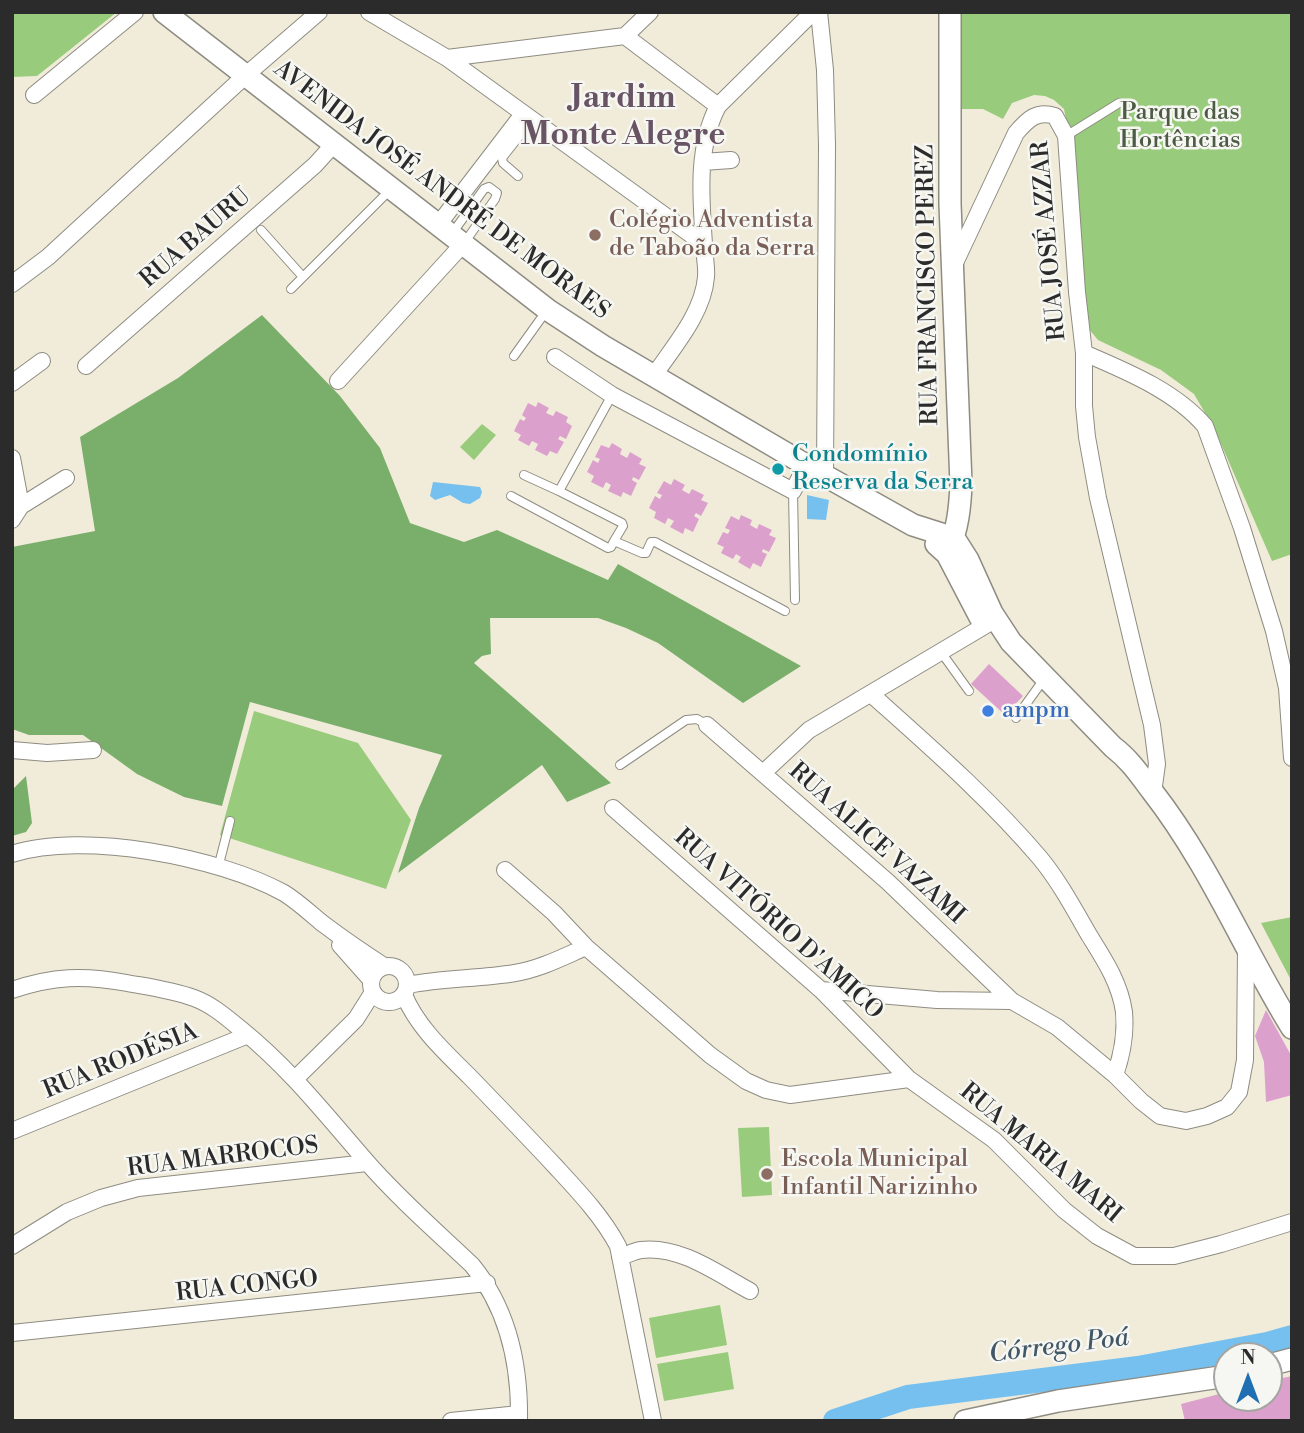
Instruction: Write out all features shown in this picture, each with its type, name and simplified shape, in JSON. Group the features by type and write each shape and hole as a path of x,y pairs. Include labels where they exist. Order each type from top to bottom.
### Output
{"street":[{"path":"34,95 135,12"},
{"name":"AVENIDA JOSÉ ANDRÉ DE MORAES","path":"164,12 548,310 653,376 951,546"},
{"path":"12,284 48,257 246,75 319,12"},
{"path":"369,12 447,58 704,244"},
{"path":"447,58 625,36 650,12"},
{"path":"653,376 679,339 701,299 706,277 703,162 709,122 718,106 813,12"},
{"path":"818,12 825,69 827,145 825,476"},
{"name":"RUA FRANCISCO PEREZ","path":"950,12 952,270 961,484 960,508 951,546"},
{"path":"625,36 718,106"},
{"name":"RUA JOSÉ AZZAR","path":"952,270 1016,133 1036,115 1045,113 1055,116 1066,136 1084,353 1087,437 1098,498 1152,725 1157,764 1147,785"},
{"path":"338,381 450,235 528,117"},
{"name":"RUA BAURU","path":"86,366 316,165 334,144"},
{"path":"703,162 731,160"},
{"path":"1084,353 1149,384 1180,403 1205,426 1242,528 1277,643 1287,688 1292,758"},
{"path":"555,356 611,395 793,491 806,465"},
{"path":"12,383 42,361"},
{"path":"12,458 21,506"},
{"path":"12,520 21,506 66,478"},
{"path":"951,546 1010,659 1105,751 1147,785"},
{"path":"990,623 1113,747 1126,756 1176,822 1292,1028"},
{"path":"763,773 809,730 990,623"},
{"path":"871,694 965,779 1041,860 1063,891 1112,973 1120,996 1124,1014 1124,1050 1115,1075"},
{"name":"RUA ALICE VAZAMI","path":"707,724 888,882 1012,1001 1057,1027 1160,1116 1186,1121 1207,1116 1227,1107 1239,1092 1244,1072 1246,943"},
{"path":"12,750 47,753 93,750"},
{"name":"RUA VITÓRIO D'AMICO","path":"613,808 821,990 909,1079"},
{"path":"12,854 51,845 102,844 218,868 257,880 286,894 356,949 384,966 396,967 391,990"},
{"path":"505,870 586,947 709,1055 746,1081 766,1090 790,1095 909,1079"},
{"path":"318,919 391,990 410,1020 423,1029 584,1198 609,1230 618,1246 653,1421"},
{"path":"296,1078 356,1019 391,990 439,979 518,973 586,947"},
{"path":"384,966 374,974 391,990"},
{"path":"12,990 49,979 71,977 112,980 195,998 217,1010 296,1078 367,1163 472,1265 487,1283 507,1325 519,1417 450,1421"},
{"path":"821,990 937,1000 1012,1001"},
{"name":"RUA RODÉSIA","path":"12,1131 248,1035"},
{"name":"RUA MARIA MARI","path":"909,1079 994,1140 1064,1210 1097,1236 1134,1256 1174,1256 1292,1222"},
{"name":"RUA MARROCOS","path":"12,1246 67,1212 101,1198 138,1188 367,1163"},
{"path":"620,1257 640,1250 668,1251 697,1262 750,1291"},
{"name":"RUA CONGO","path":"12,1333 487,1283"},
{"path":"965,1421 1058,1401 1213,1378"}],"lane":[{"path":"1066,136 1119,103"},
{"path":"518,176 503,163 502,158 528,117"},
{"path":"489,187 497,193 495,199 450,235 484,189 489,187"},
{"path":"291,289 391,189"},
{"path":"261,230 303,276"},
{"path":"514,356 548,310"},
{"path":"559,491 611,395"},
{"path":"512,496 608,548 623,526 622,523 524,475"},
{"path":"793,491 795,600"},
{"path":"614,541 642,553 646,553 651,542 655,542 785,611"},
{"path":"942,652 969,691"},
{"path":"1016,718 1039,686"},
{"path":"620,765 686,720 697,719 707,724"},
{"path":"218,868 230,821"}],"green space":[{"path":"12,12 117,12 37,76 12,77"},
{"name":"Parque das Hortências","path":"960,12 1292,12 1292,554 1272,561 1215,430 1194,394 1161,370 1098,340 1088,328 1064,109 1054,100 1034,95 1012,103 1003,119 983,109 960,109"},
{"path":"262,315 340,396 380,448 410,523 464,542 497,530 608,580 618,564 801,666 743,703 658,643 598,618 490,618 491,654 482,656 474,663 611,783 567,802 542,765 398,873 419,808 442,755 250,702 222,806 184,797 137,774 83,735 29,735 12,729 12,547 95,531 80,437 178,378"},
{"path":"482,424 496,435 474,460 460,447"},
{"path":"254,711 358,743 411,820 386,889 220,835"},
{"path":"26,776 32,823 26,832 12,836 12,790"},
{"path":"1292,917 1292,982 1261,923"},
{"path":"769,1127 772,1195 742,1197 738,1128"},
{"path":"720,1305 727,1345 656,1358 649,1318"},
{"path":"728,1352 734,1389 664,1401 657,1364"}],"water":[{"path":"433,482 480,487 482,492 480,498 470,504 450,495 435,500 430,496"},
{"path":"807,495 829,500 826,520 807,519"}],"building":[{"path":"538,402 549,408 546,413 553,416 556,411 568,417 566,422 572,426 566,439 560,436 558,439 564,442 557,454 550,451 547,456 535,450 538,444 532,441 529,446 518,440 521,435 514,431 520,419 524,421 526,418 522,415 528,403 536,407"},
{"path":"612,443 622,449 620,454 627,458 630,452 642,459 639,464 646,467 639,480 633,477 632,480 637,483 631,496 623,492 621,497 608,491 611,485 606,482 603,488 591,482 594,476 587,472 593,460 598,463 600,459 595,457 601,445 609,448"},
{"name":"Condomínio Reserva da Serra","path":"773,462 786,469 782,477 769,469"},
{"path":"674,479 685,485 682,490 689,494 692,489 704,495 701,500 708,503 701,516 696,513 694,516 699,519 693,532 685,528 683,534 670,527 674,521 668,518 665,524 654,518 656,512 649,508 655,496 660,499 662,495 657,493 664,481 671,485"},
{"path":"741,515 752,520 750,525 757,529 759,524 772,530 769,535 776,538 769,552 763,549 762,552 767,554 761,567 753,563 750,569 738,562 741,557 736,554 733,559 721,553 724,547 717,544 723,532 728,534 730,530 725,528 731,516 739,520"},
{"path":"989,664 1023,696 1005,715 971,684"},
{"path":"1266,1010 1292,1057 1292,1095 1266,1102 1264,1062 1255,1036"},
{"path":"1292,1376 1292,1419 1185,1421 1181,1404 1213,1396 1213,1412 1283,1412 1283,1378"}],"waterway":[{"name":"Córrego Poá","path":"835,1421 908,1397 1138,1368 1292,1337"}],"place":[{"name":"Colégio Adventista de Taboão da Serra","path":"595,235"},
{"name":"Condomínio Reserva da Serra","path":"778,469"},
{"name":"ampm","path":"988,711"},
{"name":"Escola Municipal Infantil Narizinho","path":"767,1174"}],"district":[{"name":"Jardim Monte Alegre","path":"623,118"}]}
